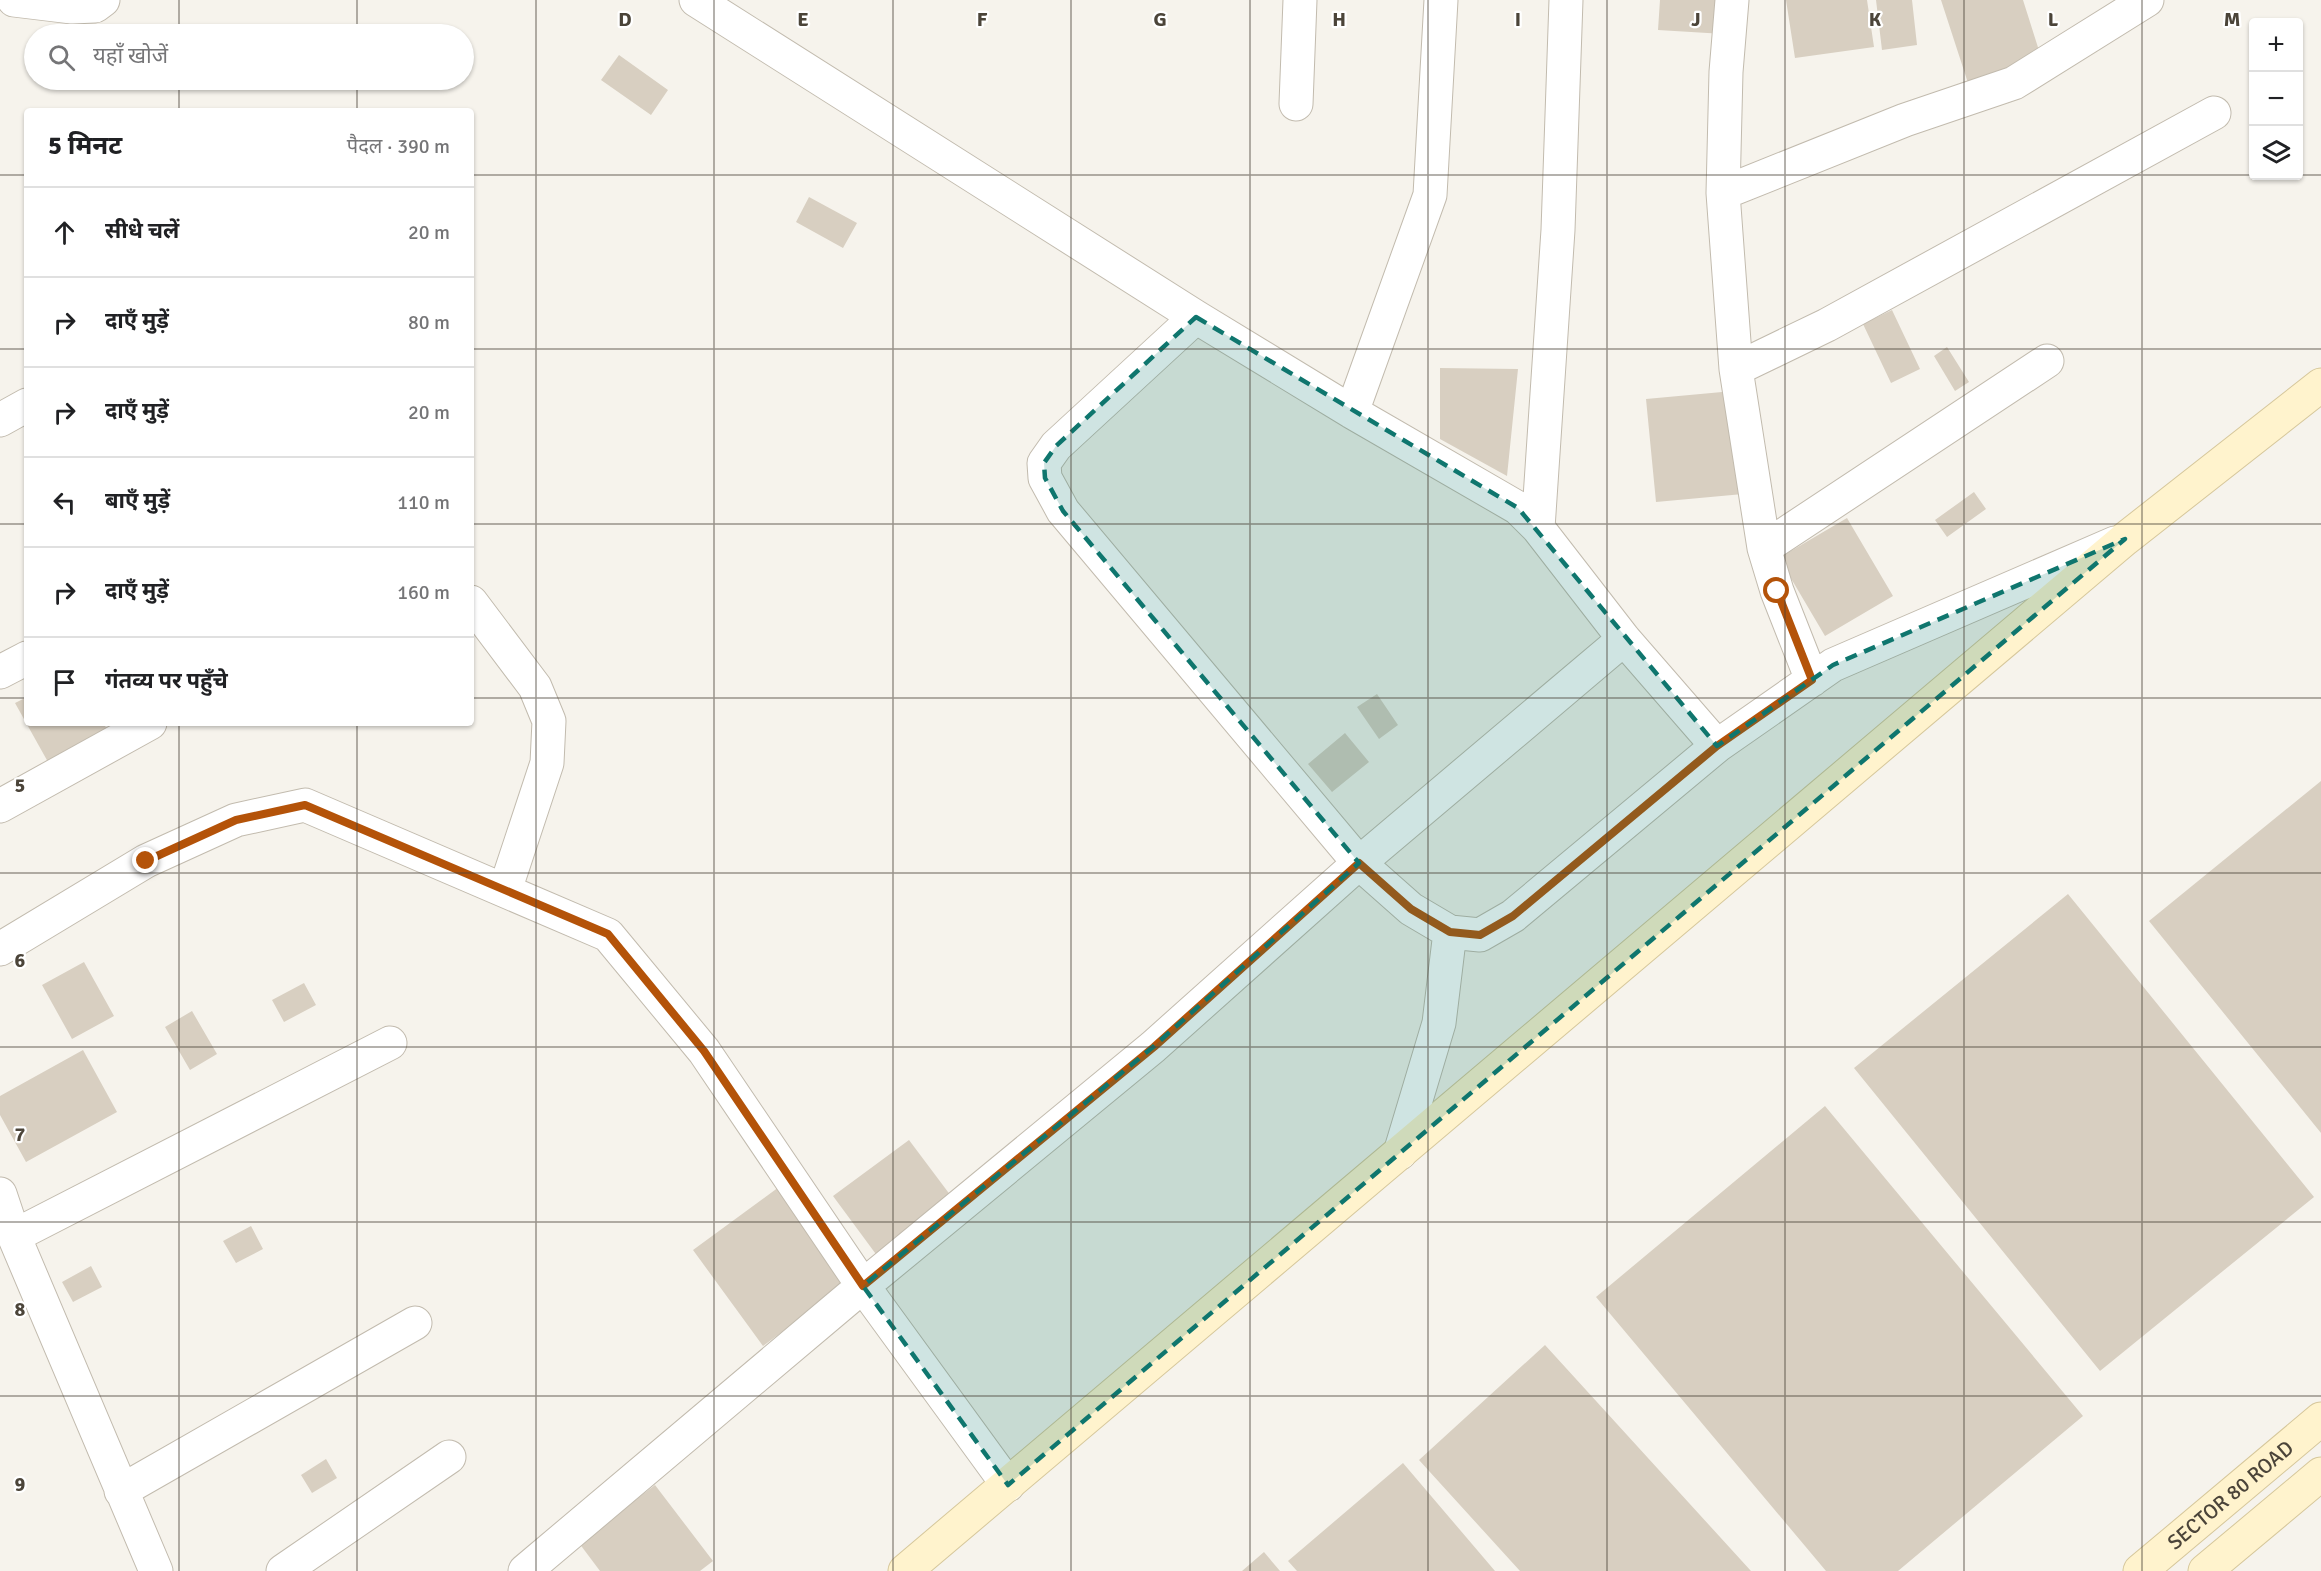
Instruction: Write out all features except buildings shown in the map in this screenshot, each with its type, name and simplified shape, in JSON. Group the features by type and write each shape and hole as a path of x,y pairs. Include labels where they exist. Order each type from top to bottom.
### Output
{"street":[{"path":"14,0 72,7 95,6 103,0"},
{"path":"696,0 1196,317 1352,412 1518,508 1538,528 1624,639 1717,746"},
{"path":"1296,104 1300,0"},
{"path":"1352,412 1430,195 1441,0"},
{"path":"1538,528 1558,230 1566,0"},
{"path":"1732,0 1726,72 1723,193 1736,369 1764,548 1777,591 1812,680"},
{"path":"1723,193 1905,120 2014,83 2147,0"},
{"path":"1736,369 1827,325 2214,113"},
{"path":"1196,317 1056,446 1044,463 1045,478 1064,511 1359,863 1411,909 1450,932 1480,935 1513,916 1717,746 1833,665 2125,539"},
{"path":"1764,548 2047,361"},
{"path":"905,1571 2125,539 2321,385"},
{"path":"0,420 24,407"},
{"path":"474,606 535,687 549,721 547,763 505,890"},
{"path":"525,1571 863,1286 1154,1047 1359,863 1624,639"},
{"path":"0,672 24,660"},
{"path":"0,806 145,726"},
{"path":"0,949 146,861 236,820 305,805 608,934 704,1051 863,1286 1008,1485"},
{"path":"1400,1154 1439,1023 1450,932"},
{"path":"14,1236 390,1043"},
{"path":"0,1194 14,1236 156,1571"},
{"path":"121,1491 415,1323"},
{"name":"SECTOR 80 ROAD","path":"2140,1571 2321,1419"},
{"path":"283,1571 449,1457"},
{"name":"SECTOR 80 ROAD","path":"2205,1571 2321,1474"}],"highlighted area":[{"path":"1196,317 1518,508 1717,746 1833,665 2125,539 1008,1485 863,1286 1153,1047 1359,863 1063,511 1045,478 1044,463 1056,446"}],"route":[{"path":"146,861 236,820 305,805 608,934 704,1051 863,1286 1154,1047 1359,863 1411,909 1450,932 1480,935 1513,916 1717,746 1812,680 1777,591"}]}
